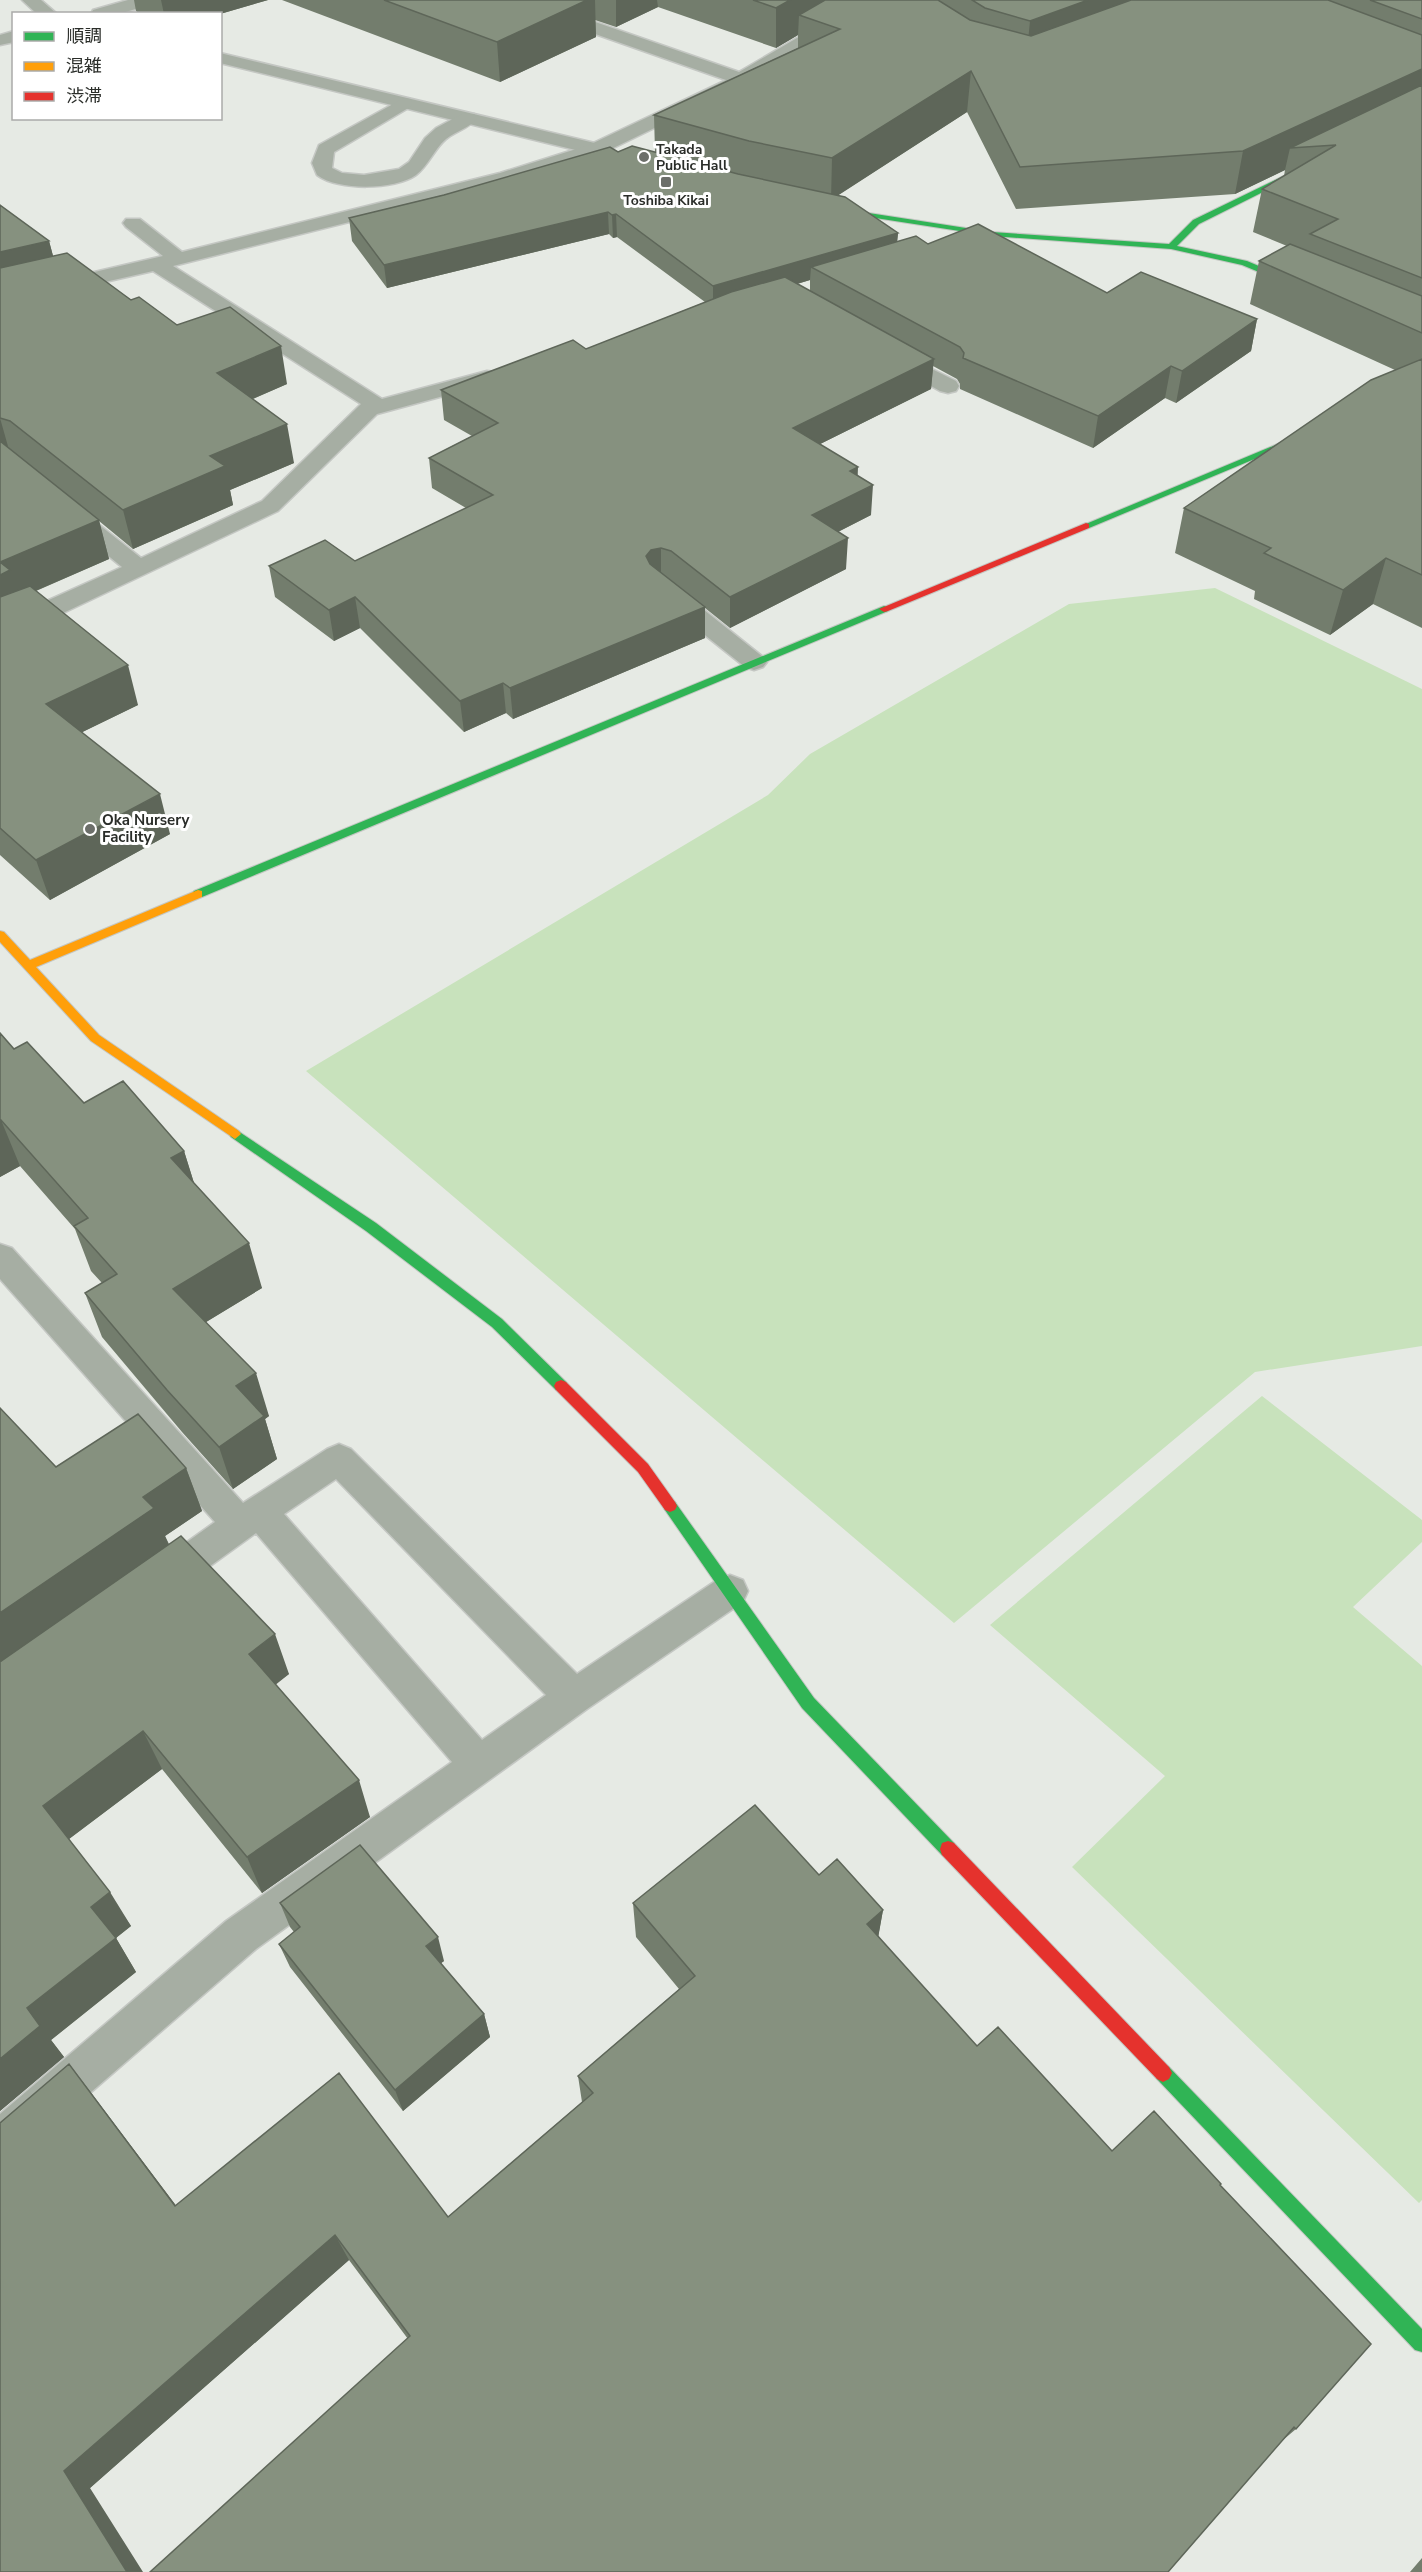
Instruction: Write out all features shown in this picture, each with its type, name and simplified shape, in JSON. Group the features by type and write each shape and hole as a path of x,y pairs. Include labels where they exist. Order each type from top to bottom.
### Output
{"street":[{"path":"30,0 46,12"},
{"path":"106,12 146,0"},
{"path":"516,0 741,79"},
{"path":"0,300 179,259 507,177 596,149 741,79 874,0"},
{"path":"222,58 619,155"},
{"path":"404,103 326,148 321,162 324,170 331,176 354,181 388,178 406,173 422,159 435,138 468,118"},
{"path":"1171,247 1196,222 1314,165"},
{"path":"815,205 992,234 1171,247 1244,263 1306,289"},
{"path":"133,223 179,259"},
{"path":"946,248 992,234"},
{"path":"156,264 379,406"},
{"path":"878,347 948,386"},
{"path":"0,631 33,618 270,506 369,409 504,373"},
{"path":"29,965 754,662 1323,428"},
{"path":"49,495 139,568"},
{"path":"662,588 754,662"},
{"path":"0,935 95,1038 371,1227 497,1323 643,1468 808,1703 1422,2343"},
{"path":"0,1257 249,1518 480,1766"},
{"path":"134,1599 249,1518 339,1459 574,1697"},
{"path":"0,2143 242,1935 574,1697 730,1591"}],"green space":[{"path":"1215,588 1422,689 1422,1346 1255,1372 954,1623 306,1071 768,795 810,754 1069,604"},
{"path":"1262,1396 1422,1520 1422,1542 1353,1607 1422,1666 1422,2200 1419,2203 1072,1867 1165,1776 990,1625"}],"building":[{"path":"384,0 587,0 497,42"},
{"path":"753,0 790,0 776,8"},
{"path":"825,0 938,0 970,20 1031,36 1131,0 1328,0 1422,35 1422,69 1243,151 1020,167 971,71 832,158 749,141 654,115 840,29 799,15"},
{"path":"972,0 1088,0 1030,21 985,8"},
{"path":"1370,0 1422,0 1422,19"},
{"path":"1422,85 1422,278 1310,234 1338,219 1262,189 1336,145 1290,148"},
{"path":"632,146 738,174 845,197 898,233 713,286 616,214 612,215 608,212 384,265 349,218 444,195 610,147 618,152"},
{"path":"0,205 49,241 0,252"},
{"path":"978,224 1107,293 1141,272 1257,319 1182,371 1171,366 1098,416 963,358 964,353 960,347 811,267 916,236 928,244"},
{"path":"1290,244 1422,296 1422,333 1259,261"},
{"path":"67,253 131,300 139,297 177,325 230,307 281,346 217,373 287,424 210,456 225,466 123,510 10,421 0,418 0,268"},
{"path":"785,277 934,359 793,428 858,467 850,471 873,485 812,515 848,538 730,597 671,551 661,548 651,550 646,556 650,564 705,607 510,688 503,683 460,701 355,597 329,610 269,566 325,540 355,561 493,495 429,458 498,423 441,390 573,340 586,349 731,292"},
{"path":"1422,359 1422,575 1386,558 1343,590 1264,553 1271,548 1184,508 1371,380"},
{"path":"0,441 99,520 0,562"},
{"path":"0,562 10,570 0,575"},
{"path":"30,586 128,665 46,704 160,794 36,860 0,828 0,597"},
{"path":"0,1033 14,1049 27,1042 84,1103 123,1081 184,1151 171,1158 249,1243 173,1289 256,1373 236,1386 264,1416 219,1447 167,1390 85,1293 117,1274 74,1226 88,1218 0,1121"},
{"path":"0,1408 56,1467 138,1414 186,1468 143,1497 154,1508 0,1613"},
{"path":"181,1536 275,1634 249,1654 359,1780 247,1857 143,1731 43,1806 110,1892 91,1907 116,1938 27,2008 40,2026 0,2059 0,1662"},
{"path":"755,1805 819,1875 837,1859 883,1910 867,1924 977,2046 998,2027 1112,2151 1154,2111 1220,2185 1371,2344 1296,2429 1294,2427 1168,2572 150,2572 410,2336 335,2235 64,2471 127,2572 0,2572 0,2123 69,2064 175,2206 339,2073 448,2217 593,2093 578,2076 695,1976 633,1903"},
{"path":"360,1845 438,1937 426,1946 484,2014 395,2090 279,1944 300,1927 280,1903"}],"traffic: fast":[{"path":"1171,247 1196,222 1303,170"},
{"path":"830,209 992,234 1171,247 1244,263 1297,285"},
{"path":"1086,526 1307,435"},
{"path":"198,894 884,609"},
{"path":"235,1134 371,1227 497,1323 561,1386"},
{"path":"670,1506 808,1703 948,1849"},
{"path":"1163,2073 1422,2343"}],"traffic: slow":[{"path":"29,965 198,894"},
{"path":"0,935 95,1038 235,1134"}],"traffic: jam":[{"path":"884,609 1086,526"},
{"path":"561,1386 643,1468 670,1506"},
{"path":"948,1849 1163,2073"}],"place":[{"name":"Takada Public Hall","path":"644,157"},
{"name":"Toshiba Kikai","path":"666,182"},
{"name":"Oka Nursery Facility","path":"90,829"}]}
